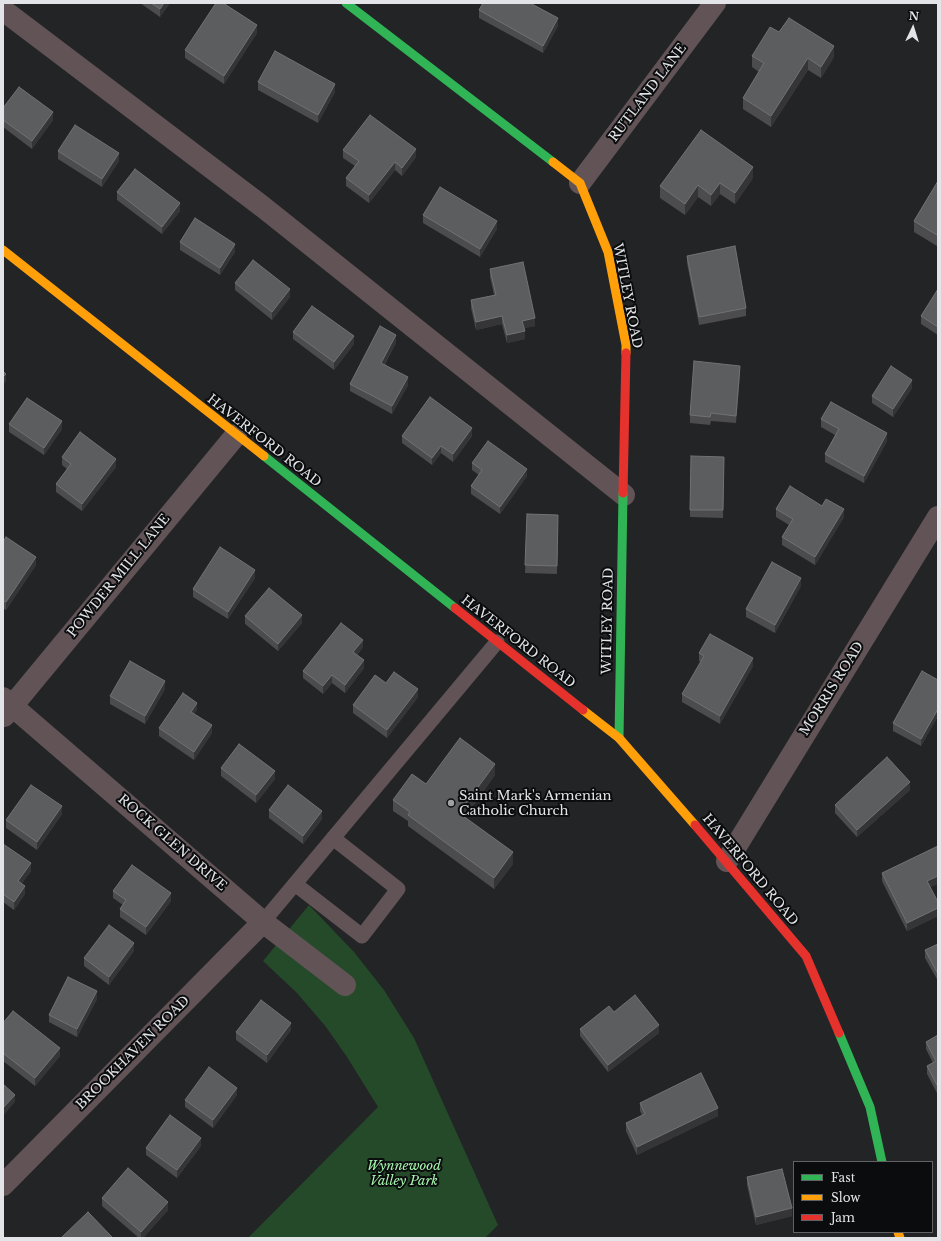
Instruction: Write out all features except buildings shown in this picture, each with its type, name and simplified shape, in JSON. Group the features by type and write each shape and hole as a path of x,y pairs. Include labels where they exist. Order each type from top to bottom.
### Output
{"main road":[{"name":"WITLEY ROAD","path":"346,3 580,184 608,252 626,345 619,738"},
{"name":"HAVERFORD ROAD","path":"3,250 619,738 806,956 870,1107 882,1161"}],"street":[{"name":"RUTLAND LANE","path":"580,184 715,3"},
{"path":"3,10 263,207 624,495"},
{"name":"POWDER MILL LANE","path":"6,707 236,435"},
{"name":"MORRIS ROAD","path":"726,861 938,517"},
{"name":"ROCK GLEN DRIVE","path":"6,707 263,922 345,985"},
{"name":"BROOKHAVEN ROAD","path":"3,1185 263,922"}],"lane":[{"path":"263,922 497,642"},
{"path":"295,884 362,936 398,889 333,838"}],"green space":[{"name":"Wynnewood Valley Park","path":"309,905 354,952 384,990 414,1038 498,1225 485,1238 248,1238 378,1107 347,1057 326,1027 297,993 263,961"}],"traffic: fast":[{"path":"346,3 553,162"},
{"path":"264,456 455,608"},
{"path":"619,738 623,493"},
{"path":"839,1033 870,1107 882,1161"}],"traffic: slow":[{"path":"553,162 580,183 608,252 626,345 626,353"},
{"path":"3,250 264,456"},
{"path":"583,710 619,738 695,825"},
{"path":"898,1233 900,1238"}],"traffic: jam":[{"path":"623,493 626,353"},
{"path":"455,608 583,710"},
{"path":"695,825 806,956 839,1033"}],"place":[{"name":"Saint Mark's Armenian Catholic Church","path":"451,803"}]}
